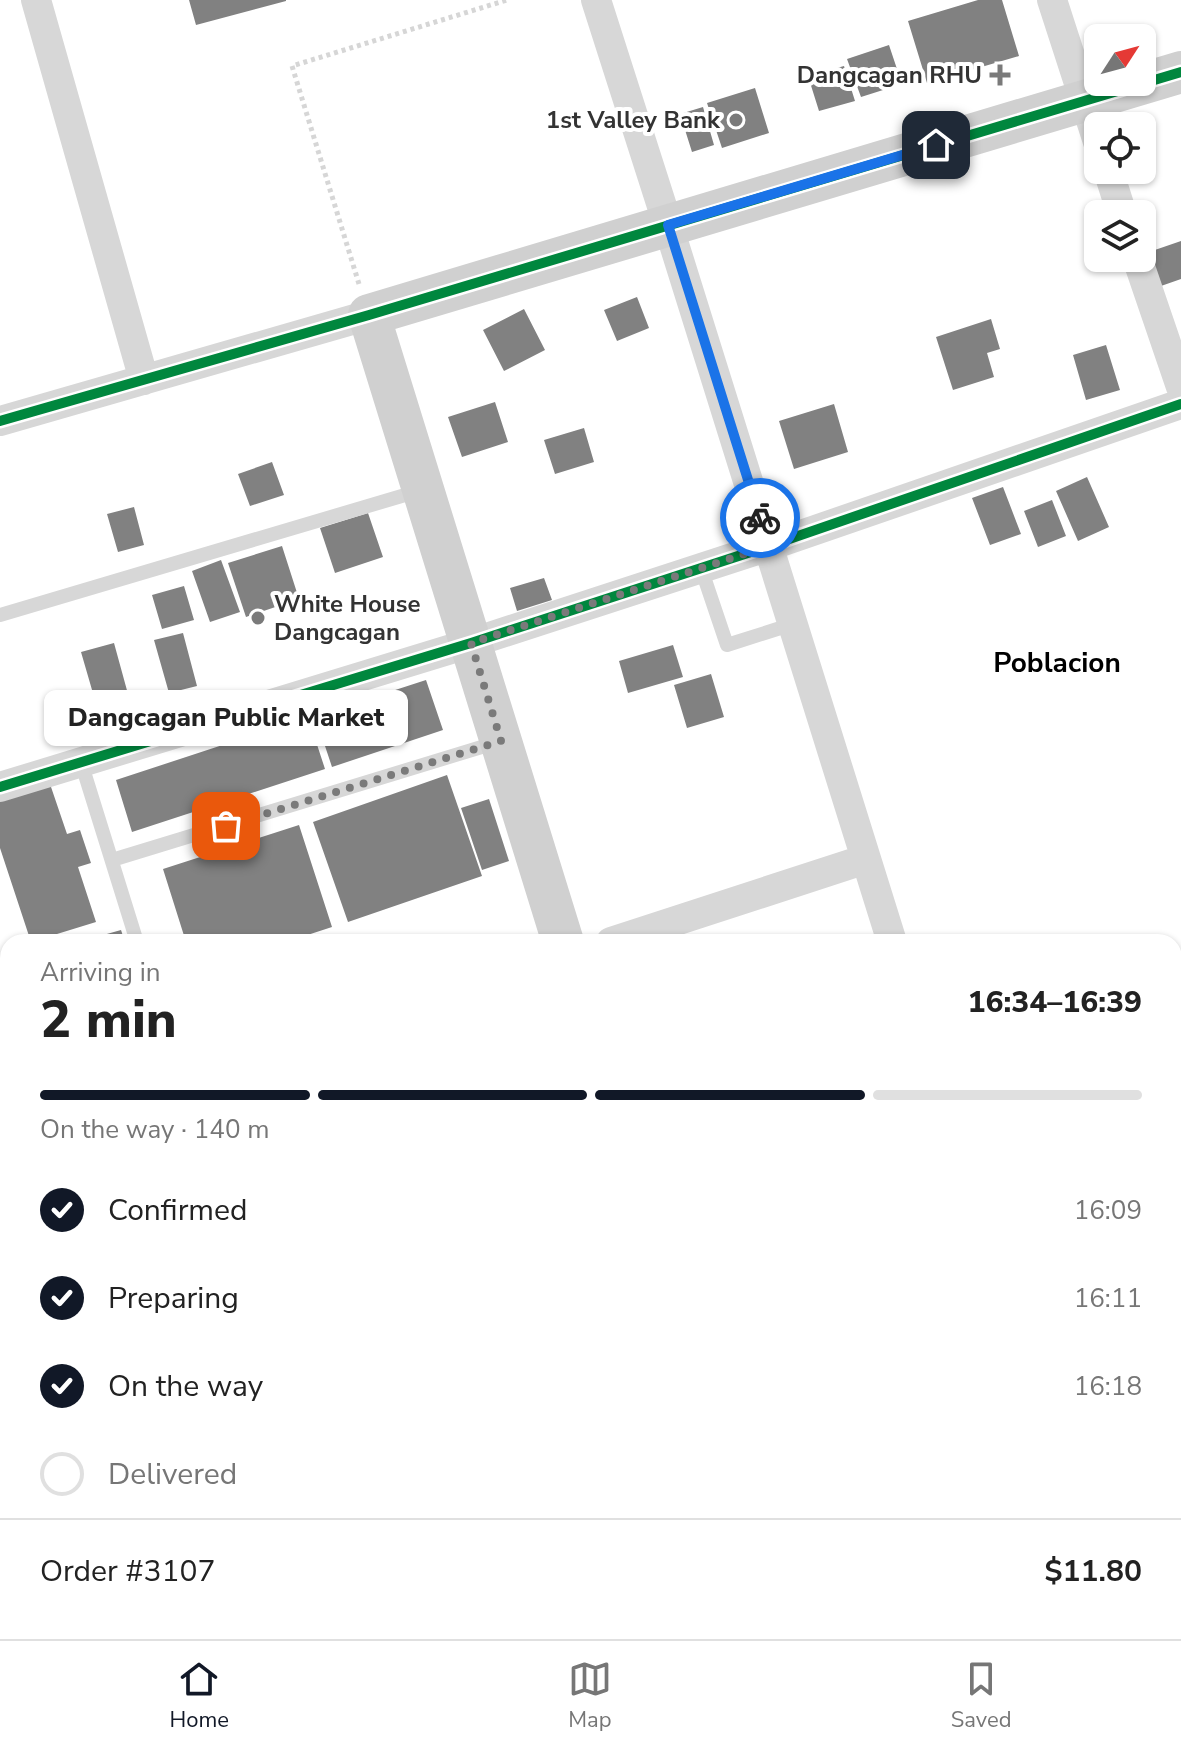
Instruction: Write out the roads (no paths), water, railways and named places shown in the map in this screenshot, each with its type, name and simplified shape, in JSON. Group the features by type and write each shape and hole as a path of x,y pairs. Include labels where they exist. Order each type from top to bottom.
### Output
{"street":[{"path":"36,0 144,380"},
{"path":"596,0 889,934"},
{"path":"1052,0 1088,112"},
{"path":"0,421 369,315 1181,72"},
{"path":"1142,272 1181,387"},
{"path":"369,315 561,934"},
{"path":"0,787 471,643 769,546 1181,404"},
{"path":"636,934 866,859"}],"lane":[{"path":"0,615 423,490"},
{"path":"701,568 727,645 793,624"},
{"path":"112,860 501,741"},
{"path":"81,762 135,934"}],"place":[{"name":"Dangcagan RHU","path":"1000,75"},
{"name":"1st Valley Bank","path":"736,120"},
{"name":"White House Dangcagan","path":"258,618"},
{"name":"Dangcagan Public Market","path":"226,826"}],"district":[{"name":"Poblacion","path":"1057,663"}]}
